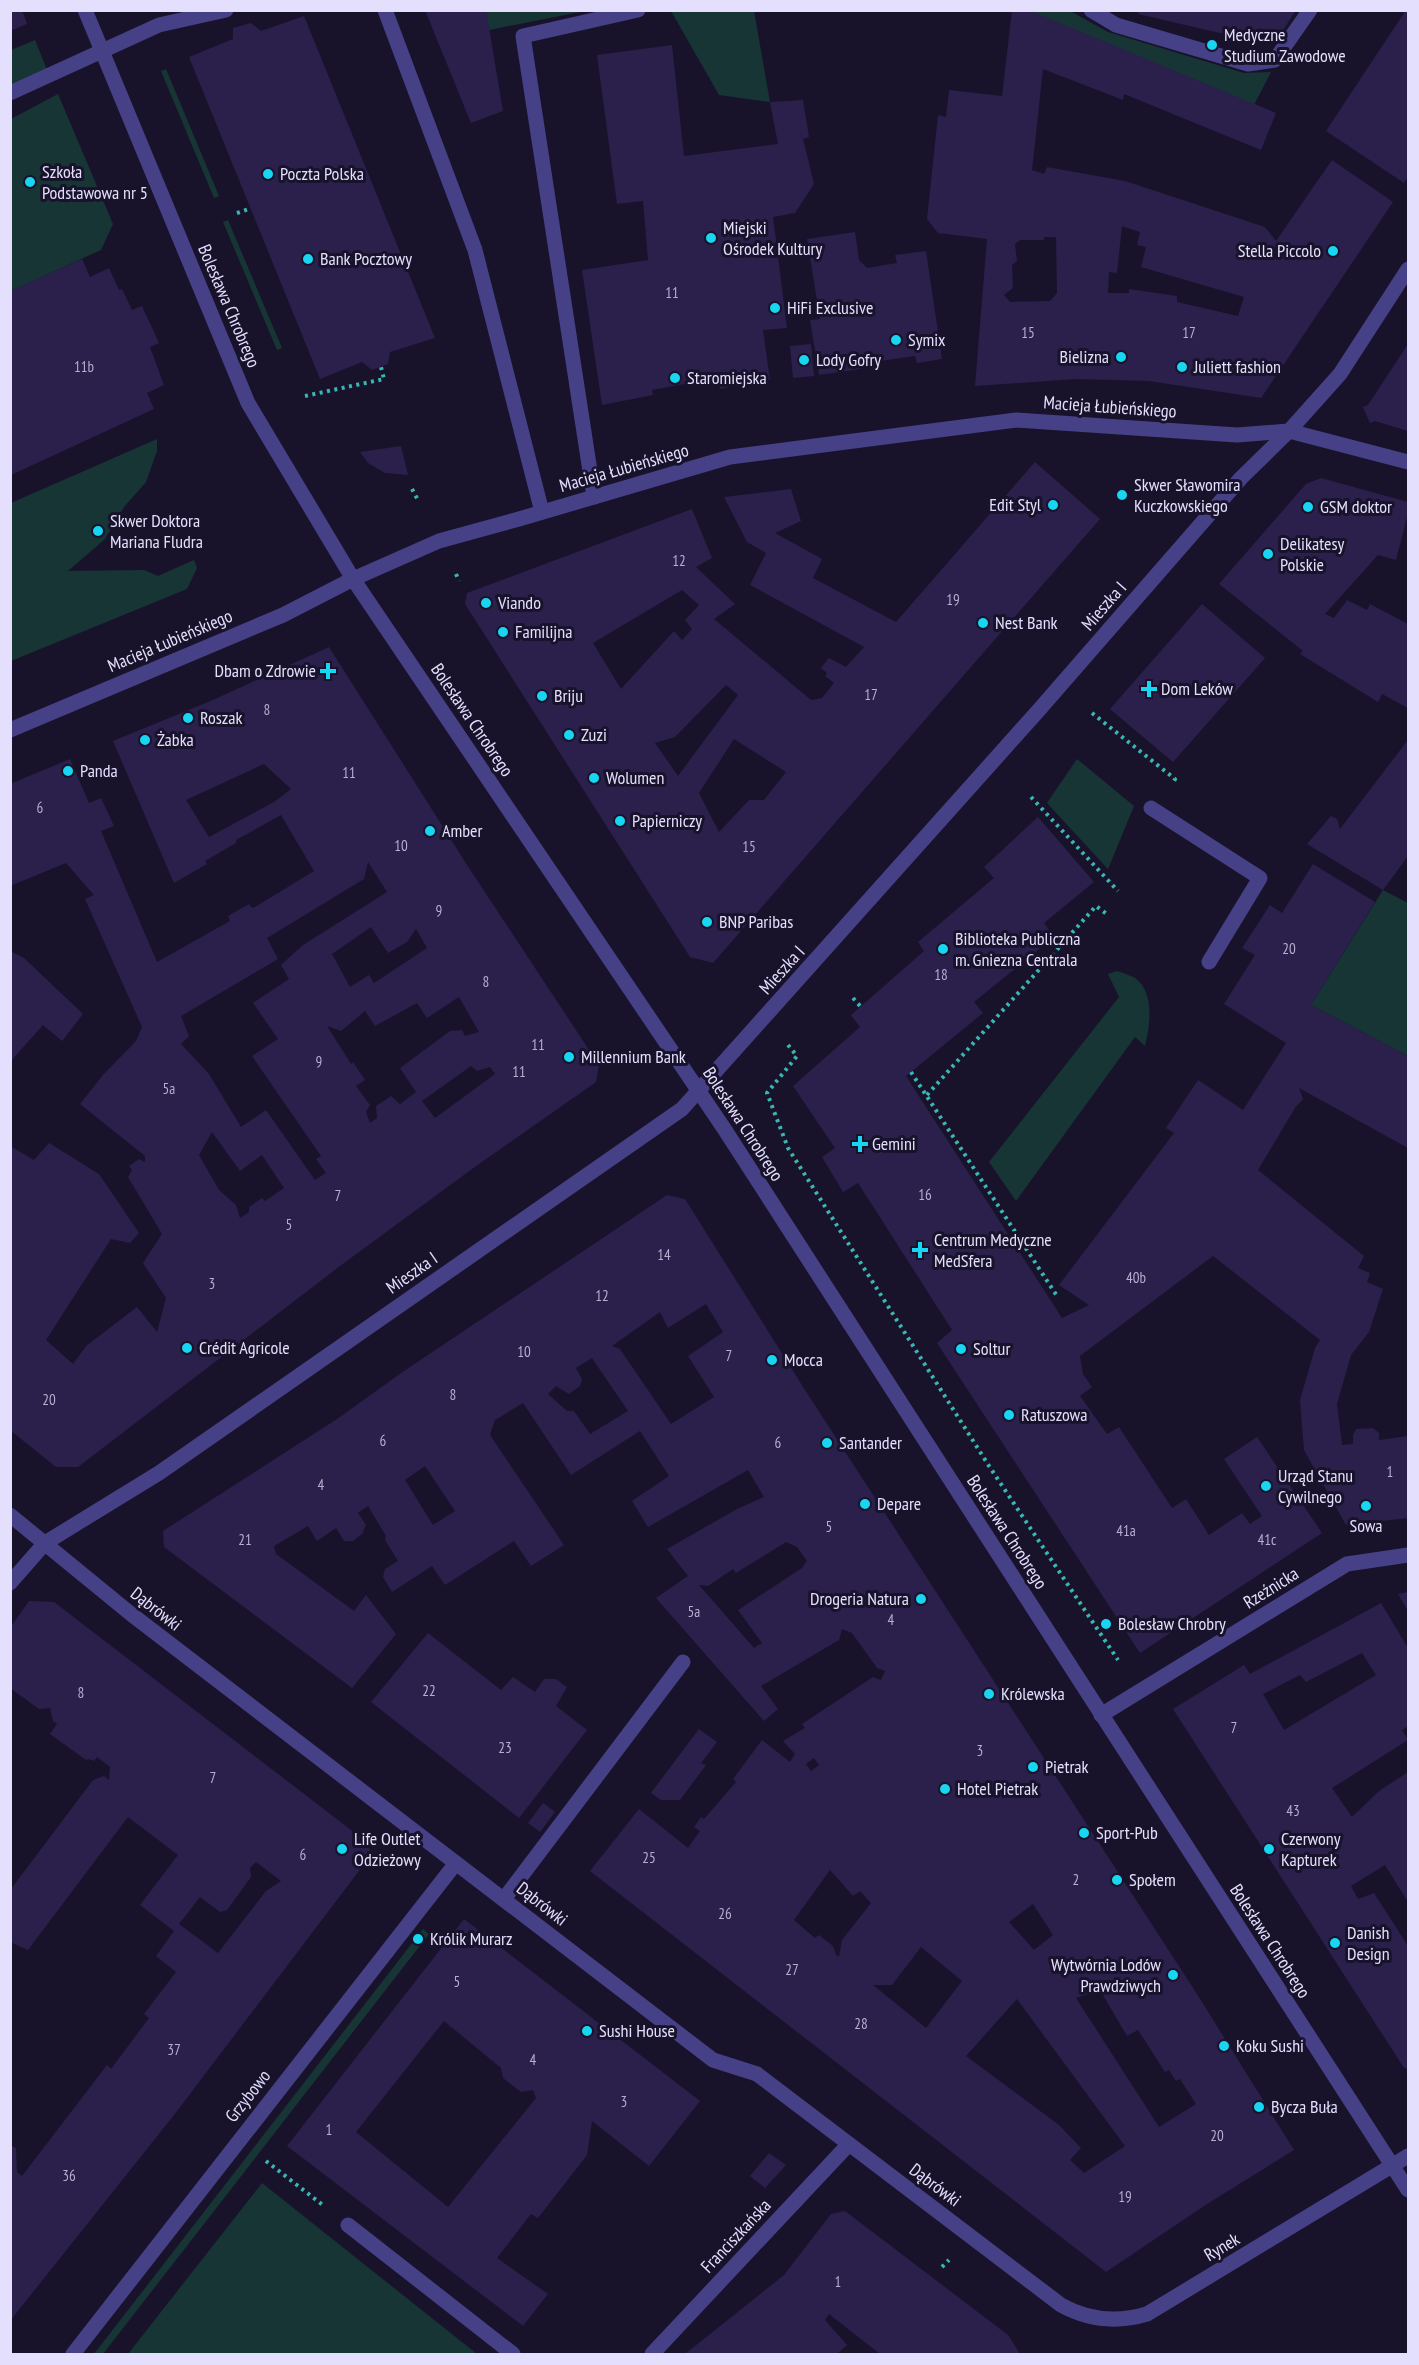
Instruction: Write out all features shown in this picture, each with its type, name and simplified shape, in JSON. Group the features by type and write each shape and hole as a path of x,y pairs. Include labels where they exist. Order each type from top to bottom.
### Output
{"street":[{"name":"Bolesława Chrobrego","path":"85,10 248,403 353,579 699,1092 1393,2165"},
{"path":"10,93 159,25 226,10"},
{"path":"385,10 475,250 542,512"},
{"path":"594,497 523,36 638,10"},
{"path":"1091,10 1116,25 1248,64 1275,60 1310,10"},
{"name":"Mieszka I","path":"10,1583 45,1543 159,1473 682,1109 1053,694 1241,478 1289,431 1340,374 1408,269"},
{"name":"Macieja Łubieńskiego","path":"10,730 283,615 353,579 439,541 730,457 1016,420 1237,435 1289,431 1408,462"},
{"path":"1155,810 1260,878 1209,963"},
{"name":"Dąbrówki","path":"10,1515 131,1614 713,2060 757,2074 1060,2305"},
{"name":"Rzeźnicka","path":"1101,1715 1347,1564 1408,1555"},
{"path":"504,1899 683,1662"},
{"name":"Grzybowo","path":"73,2355 456,1863"},
{"name":"Franciszkańska","path":"652,2355 849,2144"},
{"name":"Rynek","path":"1060,2305 1093,2318 1130,2319 1147,2314 1408,2156"},
{"path":"1393,2165 1408,2190"},
{"path":"348,2225 513,2355"}],"path":[{"path":"237,213 249,209"},
{"path":"305,396 384,379 381,367"},
{"path":"412,489 419,502"},
{"path":"456,574 459,581"},
{"path":"1092,713 1175,779 1155,810"},
{"path":"1031,797 1118,891"},
{"path":"927,1095 1096,906 1108,915"},
{"path":"853,998 861,1007"},
{"path":"788,1046 797,1056 767,1093 789,1148 989,1466 1118,1660"},
{"path":"911,1072 1057,1296"},
{"path":"267,2161 348,2225"},
{"path":"942,2267 948,2261"}],"green space":[{"path":"486,10 585,11 489,30"},
{"path":"671,11 754,11 770,102 719,95"},
{"path":"1029,11 1070,11 1108,32 1244,73 1271,72 1254,105"},
{"path":"35,40 47,70 11,85 11,50"},
{"path":"166,69 219,196 214,198 161,71"},
{"path":"58,94 113,224 101,250 11,291 11,119"},
{"path":"228,220 282,348 277,350 223,222"},
{"name":"Skwer Doktora Mariana Fludra","path":"157,439 157,451 146,482 124,507 105,539 68,571 144,570 158,576 194,560 197,568 187,589 11,661 11,503"},
{"path":"1077,759 1134,806 1108,869 1047,803"},
{"path":"1383,890 1408,903 1408,1056 1311,1005"},
{"path":"1117,971 1135,978 1146,992 1149,1019 1145,1046 1135,1037 1016,1201 989,1162 1119,997 1108,974"},
{"path":"423,1929 429,1934 103,2354 94,2354"},
{"path":"262,2183 477,2354 128,2354"}],"building":[{"path":"10,10 22,10 27,24 10,31"},
{"path":"425,10 486,10 503,111 471,123"},
{"path":"1012,10 1029,10 1276,113 1261,150 1124,94 1123,100 1043,69 1032,170 1044,174 1047,167 1125,181 1265,227 1276,241 1332,160 1393,202 1261,398 1149,381 1076,379 975,386 987,239 938,233 927,219 938,115 946,117 949,90 1002,96","holes":["1122,226 1140,232 1137,245 1146,247 1141,267 1244,297 1238,316 1177,302 1177,296 1129,289 1129,293 1108,293 1109,272 1117,273","1044,237 1056,237 1057,293 1050,301 1010,302 1004,295 1013,288 1012,265 1017,261 1015,244 1020,240 1044,240"]},
{"path":"1139,10 1296,10 1278,38 1260,28 1254,41 1138,14"},
{"path":"1408,10 1408,177 1404,183 1326,131"},
{"path":"304,16 435,338 390,352 388,364 372,370 362,362 320,379 189,57 233,39 233,28 251,23 261,31"},
{"name":"Miejski Ośrodek Kultury","path":"672,45 684,156 778,144 770,102 803,100 809,137 803,139 814,184 795,213 773,217 787,328 763,330 770,380 720,389 717,378 652,390 653,395 602,405 582,270 648,260 643,201 617,204 597,55"},
{"path":"855,232 859,260 867,268 897,263 895,255 926,251 942,359 917,363 915,356 873,362 874,367 819,375 810,320 820,319 807,239"},
{"path":"82,259 90,277 109,268 132,310 142,306 159,343 150,347 164,385 147,393 154,409 11,475 10,291"},
{"path":"811,344 814,376 793,378 790,346"},
{"path":"1408,344 1408,431 1375,421 1370,423 1363,407 1368,405"},
{"path":"401,446 408,475 385,473 368,463 360,452"},
{"path":"1035,462 1100,519 713,963 690,957 465,604 467,593 692,509 712,558 696,567 735,604 714,619 811,700 822,698 834,683 825,676 827,673 821,668 829,658 846,667 864,647 750,585 766,553 747,542 724,497 791,489 801,521 775,533 822,559 813,578 896,622","holes":["682,590 699,605 685,620 692,629 682,640 674,631 621,689 593,643","726,685 738,695 678,776 655,743 675,737","734,739 786,772 764,800 749,800 719,832 699,793"]},
{"path":"1321,478 1408,502 1408,513 1396,560 1378,555 1325,614 1334,618 1347,600 1367,610 1370,604 1408,624 1408,708 1382,694 1378,702 1300,654 1303,651 1219,584 1306,484"},
{"path":"1202,604 1265,658 1173,762 1110,709"},
{"path":"329,647 469,868 599,1065 596,1082 340,1266 78,1467 56,1467 10,1430 10,1146 34,1160 49,1143 99,1174 139,1233 130,1243 111,1239 46,1340 73,1364 86,1346 137,1307 157,1332 166,1298 143,1263 162,1234 128,1177 132,1170 129,1166 139,1159 145,1162 145,1156 80,1104 103,1075 136,1041 142,1027 85,899 94,895 66,863 10,886 10,784 70,759 89,803 101,798 114,826 101,831 157,962 230,921 228,916 249,904 252,908 255,907 314,871 281,815 236,840 236,843 205,861 207,864 174,883 113,741 213,700","holes":["264,764 291,789 274,802 209,837 186,800","368,862 387,892 303,945 281,965 289,979 253,1003 278,1039 252,1056 321,1156 316,1159 326,1173 315,1180 266,1110 241,1127 209,1074 181,1044 189,1036 181,1016 278,959 267,938 364,879","371,927 388,953 407,942 416,929 427,948 374,983 369,975 350,987 332,954","459,997 479,1032 465,1036 462,1030 450,1031 400,1068 416,1092 400,1104 391,1096 376,1106 377,1118 370,1123 366,1112 370,1105 356,1086 365,1080 353,1062 351,1064 327,1026 341,1031 365,1011 375,1026 417,1003 427,1018","471,1066 477,1071 490,1067 495,1074 435,1118 422,1101","212,1132 240,1171 262,1155 284,1188 265,1201 262,1198 249,1207 249,1212 240,1218 236,1205 219,1190 199,1155"]},
{"path":"1408,740 1408,856 1383,890 1307,844 1331,816 1337,819 1340,829"},
{"path":"1038,817 1094,882 1044,923 1054,937 974,1002 983,1013 906,1076 1062,1318 1089,1305 1059,1285 1174,1133 1166,1128 1198,1080 1243,1110 1286,1043 1224,1004 1255,955 1242,948 1270,905 1282,913 1313,864 1375,902 1311,1005 1408,1056 1408,1148 1299,1088 1303,1099 1295,1108 1258,1170 1364,1256 1358,1268 1370,1273 1367,1282 1383,1289 1369,1332 1351,1355 1337,1404 1342,1445 1353,1444 1356,1429 1373,1428 1379,1433 1379,1440 1408,1436 1408,1518 1346,1525 1304,1450 1300,1400 1315,1348 1320,1340 1213,1256 1080,1356 1083,1374 1092,1387 1080,1396 1107,1434 1119,1427 1172,1508 1186,1499 1209,1535 1242,1513 1250,1524 1262,1516 1224,1459 1257,1437 1322,1533 1140,1653 937,1343 952,1330 858,1183 843,1192 822,1157 835,1148 793,1086 860,1027 851,1015 924,951 918,942 994,878 984,867"},
{"path":"10,951 24,958 83,1014 62,1041 43,1025 10,1062"},
{"path":"667,1195 685,1199 805,1390 1197,1994 1294,2150 1207,2204 1106,2272 590,1871 639,1809 688,1848 700,1831 694,1827 701,1817 704,1819 736,1782 733,1779 762,1740 790,1762 795,1754 783,1741 805,1728 802,1724 873,1677 881,1680 885,1671 877,1668 852,1633 842,1629 839,1640 761,1686 778,1709 764,1721 656,1598 688,1576 667,1549 737,1509 764,1497 748,1470 648,1527 632,1501 669,1476 640,1431 571,1475 523,1403 495,1420 490,1435 564,1545 531,1566 514,1541 445,1585 432,1566 392,1592 383,1577 385,1569 398,1561 368,1506 358,1513 366,1525 362,1534 353,1541 344,1541 336,1528 317,1541 308,1526 274,1546 276,1554 354,1611 366,1595 396,1634 352,1688 164,1547 163,1531 337,1419 404,1371","holes":["706,1304 723,1332 688,1356 714,1397 671,1424 620,1349 612,1346 660,1312 668,1328","592,1358 628,1411 590,1434 574,1411 567,1411 548,1394 556,1386 569,1394 580,1386 582,1379 576,1368","425,1466 455,1511 433,1525 405,1480","786,1542 797,1547 807,1561 802,1568 738,1610 762,1643 754,1648 699,1585 708,1586 733,1569 736,1573","814,1758 819,1765 811,1771 806,1764","830,1870 853,1896 860,1891 871,1903 842,1940 839,1957 833,1946 819,1935 815,1938 794,1920","1033,1904 1053,1935 1034,1950 1009,1922","921,1947 962,1981 926,2028 873,1985 892,1985","1100,1990 1127,2036 1138,2030 1165,2072 1169,2070 1176,2081 1180,2079 1196,2104 1159,2127 1076,1998","1017,1999 1125,2146 1084,2173 1070,2160 1081,2148 1059,2125 966,2056"]},
{"path":"1408,1592 1408,1611 1398,1594"},
{"path":"29,1601 54,1602 368,1843 371,1855 174,2115 10,2321 10,2145 16,2148 17,2172 22,2176 107,2065 111,2069 149,2018 144,2014 176,1972 156,1956 174,1931 140,1905 178,1855 128,1817 28,1950 10,1942 11,1889 93,1780 104,1776 109,1780 110,1767 97,1757 94,1761 86,1760 50,1734 57,1724 53,1721 50,1708 39,1709 10,1688 10,1628","holes":["256,1862 281,1881 266,1891 218,1953 179,1924 200,1897 220,1912 227,1910 251,1877 250,1868"]},
{"path":"1381,1603 1408,1648 1408,1726 1402,1730 1408,1740 1332,1788 1352,1817 1379,1791 1408,1772 1408,1902 1385,1865 1351,1886 1358,1899 1374,1893 1408,1946 1408,2069 1404,2068 1173,1709 1244,1665 1250,1674","holes":["1362,1653 1376,1675 1284,1730 1263,1694 1300,1675 1306,1682"]},
{"path":"428,1633 501,1690 513,1677 535,1692 544,1679 556,1679 567,1687 556,1706 587,1730 519,1818 371,1702"},
{"path":"699,1729 717,1742 701,1763 706,1765 680,1800 661,1800 651,1793"},
{"path":"543,1803 555,1812 540,1832 528,1823"},
{"path":"464,1919 700,2101 649,2166 592,2121 587,2155 538,2218 531,2214 497,2258 548,2294 523,2326 287,2146","holes":["444,2021 501,2068 503,2078 521,2092 533,2090 536,2098 448,2207 356,2132"]},
{"path":"769,2153 786,2165 765,2188 750,2176"},
{"path":"845,2211 1008,2335 1020,2354 880,2354 829,2314 825,2320 847,2345 837,2354 685,2354 784,2275 831,2214"}],"place":[{"name":"Medyczne Studium Zawodowe","path":"1212,45"},
{"name":"Poczta Polska","path":"268,174"},
{"name":"Szkoła Podstawowa nr 5","path":"30,182"},
{"name":"Miejski Ośrodek Kultury","path":"711,238"},
{"name":"Stella Piccolo","path":"1333,251"},
{"name":"Bank Pocztowy","path":"308,259"},
{"name":"HiFi Exclusive","path":"775,308"},
{"name":"Symix","path":"896,340"},
{"name":"Bielizna","path":"1121,357"},
{"name":"Lody Gofry","path":"804,360"},
{"name":"Juliett fashion","path":"1182,367"},
{"name":"Staromiejska","path":"675,378"},
{"name":"Skwer Sławomira Kuczkowskiego","path":"1122,495"},
{"name":"Edit Styl","path":"1053,505"},
{"name":"GSM doktor","path":"1308,507"},
{"name":"Skwer Doktora Mariana Fludra","path":"98,531"},
{"name":"Delikatesy Polskie","path":"1268,554"},
{"name":"Viando","path":"486,603"},
{"name":"Nest Bank","path":"983,623"},
{"name":"Familijna","path":"503,632"},
{"name":"Dbam o Zdrowie","path":"328,671"},
{"name":"Dom Leków","path":"1149,689"},
{"name":"Briju","path":"542,696"},
{"name":"Roszak","path":"188,718"},
{"name":"Zuzi","path":"569,735"},
{"name":"Żabka","path":"145,740"},
{"name":"Panda","path":"68,771"},
{"name":"Wolumen","path":"594,778"},
{"name":"Papierniczy","path":"620,821"},
{"name":"Amber","path":"430,831"},
{"name":"BNP Paribas","path":"707,922"},
{"name":"Biblioteka Publiczna m. Gniezna Centrala","path":"943,949"},
{"name":"Millennium Bank","path":"569,1057"},
{"name":"Gemini","path":"860,1144"},
{"name":"Centrum Medyczne MedSfera","path":"920,1250"},
{"name":"Crédit Agricole","path":"187,1348"},
{"name":"Soltur","path":"961,1349"},
{"name":"Mocca","path":"772,1360"},
{"name":"Ratuszowa","path":"1009,1415"},
{"name":"Santander","path":"827,1443"},
{"name":"Urząd Stanu Cywilnego","path":"1266,1486"},
{"name":"Depare","path":"865,1504"},
{"name":"Sowa","path":"1366,1506"},
{"name":"Drogeria Natura","path":"921,1599"},
{"name":"Bolesław Chrobry","path":"1106,1624"},
{"name":"Królewska","path":"989,1694"},
{"name":"Pietrak","path":"1033,1767"},
{"name":"Hotel Pietrak","path":"945,1789"},
{"name":"Sport-Pub","path":"1084,1833"},
{"name":"Life Outlet Odzieżowy","path":"342,1849"},
{"name":"Czerwony Kapturek","path":"1269,1849"},
{"name":"Społem","path":"1117,1880"},
{"name":"Królik Murarz","path":"418,1939"},
{"name":"Danish Design","path":"1335,1943"},
{"name":"Wytwórnia Lodów Prawdziwych","path":"1173,1975"},
{"name":"Sushi House","path":"587,2031"},
{"name":"Koku Sushi","path":"1224,2046"},
{"name":"Bycza Buła","path":"1259,2107"}]}
